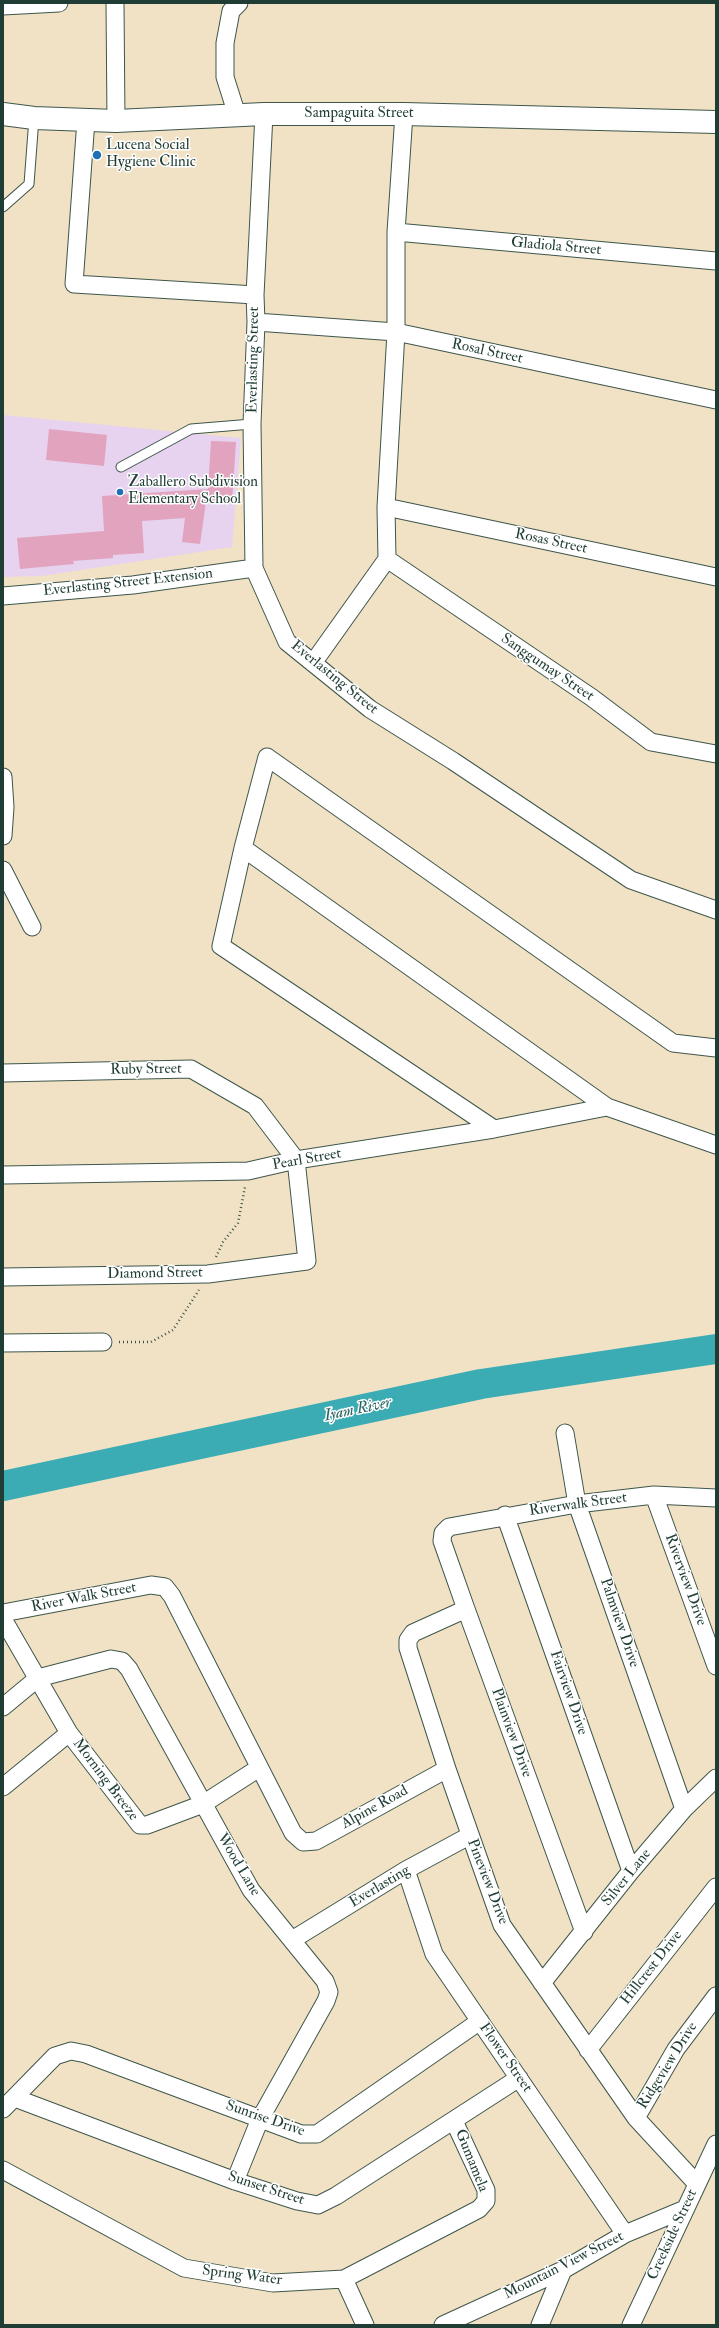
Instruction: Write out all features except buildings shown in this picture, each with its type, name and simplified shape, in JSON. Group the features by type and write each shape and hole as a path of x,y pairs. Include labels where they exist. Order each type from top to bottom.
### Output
{"street":[{"path":"3,6 59,3"},
{"path":"115,3 116,121"},
{"path":"237,115 225,77 225,43 231,11 239,3"},
{"name":"Sampaguita Street","path":"3,114 34,118 116,121 264,114 404,114 716,122"},
{"name":"Everlasting Street","path":"264,114 255,295 256,322 252,424 254,568 288,642 370,709 453,761 631,880 716,910"},
{"path":"313,663 386,559 386,507 396,332 396,232 404,114"},
{"path":"86,120 74,284 255,295"},
{"name":"Gladiola Street","path":"396,232 716,261"},
{"name":"Rosal Street","path":"256,322 396,332 716,400"},
{"name":"Rosas Street","path":"386,507 716,577"},
{"name":"Sanggumay Street","path":"386,559 591,697 651,742 716,754"},
{"name":"Everlasting Street Extension","path":"3,596 132,585 254,568"},
{"path":"494,1129 221,946 243,848 266,757 673,1043 716,1048"},
{"path":"3,778 5,808 3,836"},
{"path":"243,848 607,1107 716,1145"},
{"path":"3,870 32,927"},
{"name":"Ruby Street","path":"3,1073 191,1069 255,1106 296,1160"},
{"name":"Pearl Street","path":"3,1175 248,1171 296,1160 494,1129 607,1107"},
{"name":"Diamond Street","path":"3,1277 208,1274 307,1261 296,1160"},
{"path":"3,1343 102,1342"},
{"name":"Palmview Drive","path":"565,1433 577,1504 684,1809"},
{"name":"Riverwalk Street","path":"443,1533 449,1527 505,1515 577,1504 654,1495 716,1498"},
{"name":"Riverview Drive","path":"654,1495 716,1666"},
{"name":"Fairview Drive","path":"505,1515 631,1871"},
{"name":"Plainview Drive","path":"443,1533 442,1541 466,1609 584,1932"},
{"name":"River Walk Street","path":"3,1613 151,1585 165,1586 172,1596 259,1768"},
{"name":"Pineview Drive","path":"466,1609 413,1633 408,1640 408,1648 469,1836 502,1925 636,2118 697,2184"},
{"name":"Morning Breeze","path":"3,1619 69,1733 140,1825 147,1825 203,1804 259,1768"},
{"name":"Wood Lane","path":"3,1707 38,1678 111,1659 122,1661 129,1669 251,1890 325,1981 329,1992 326,2001 260,2118 235,2181"},
{"path":"3,1788 69,1733"},
{"name":"Alpine Road","path":"259,1768 293,1833 303,1842 316,1841 447,1769"},
{"name":"Silver Lane","path":"542,1983 631,1871 684,1809 716,1778"},
{"name":"Everlasting","path":"292,1940 406,1870 469,1836"},
{"name":"Flower Street","path":"406,1870 434,1954 625,2234"},
{"name":"Hillcrest Drive","path":"588,2050 716,1887"},
{"name":"Ridgeview Drive","path":"636,2118 676,2048 716,1996"},
{"name":"Sunrise Drive","path":"9,2103 55,2056 71,2051 86,2054 301,2134 318,2134 480,2021"},
{"name":"Sunset Street","path":"9,2103 235,2181 297,2201 318,2205 336,2196 519,2078"},
{"name":"Gumamela","path":"454,2121 486,2190 486,2201"},
{"name":"Creekside Street","path":"631,2325 716,2144"},
{"name":"Spring Water","path":"3,2170 184,2268 273,2283 344,2278 479,2209 486,2201"},
{"name":"Mountain View Street","path":"443,2325 563,2270 625,2234 685,2209"},
{"path":"540,2325 563,2270"},
{"path":"344,2278 365,2325"},
{"path":"470,2325 477,2309"}],"lane":[{"path":"3,207 28,184 34,118"},
{"path":"121,467 191,429 252,424"}],"path":[{"path":"102,1342 151,1342 173,1330 186,1312 208,1274 223,1242 238,1222 248,1171"}],"shaded area":[{"name":"Zaballero Subdivision Elementary School","path":"3,415 241,438 232,547 42,576 3,577"}],"waterway":[{"name":"Iyam River","path":"3,1486 481,1384 716,1349"}],"place":[{"name":"Lucena Social Hygiene Clinic","path":"97,155"},
{"name":"Zaballero Subdivision Elementary School","path":"120,492"}]}
